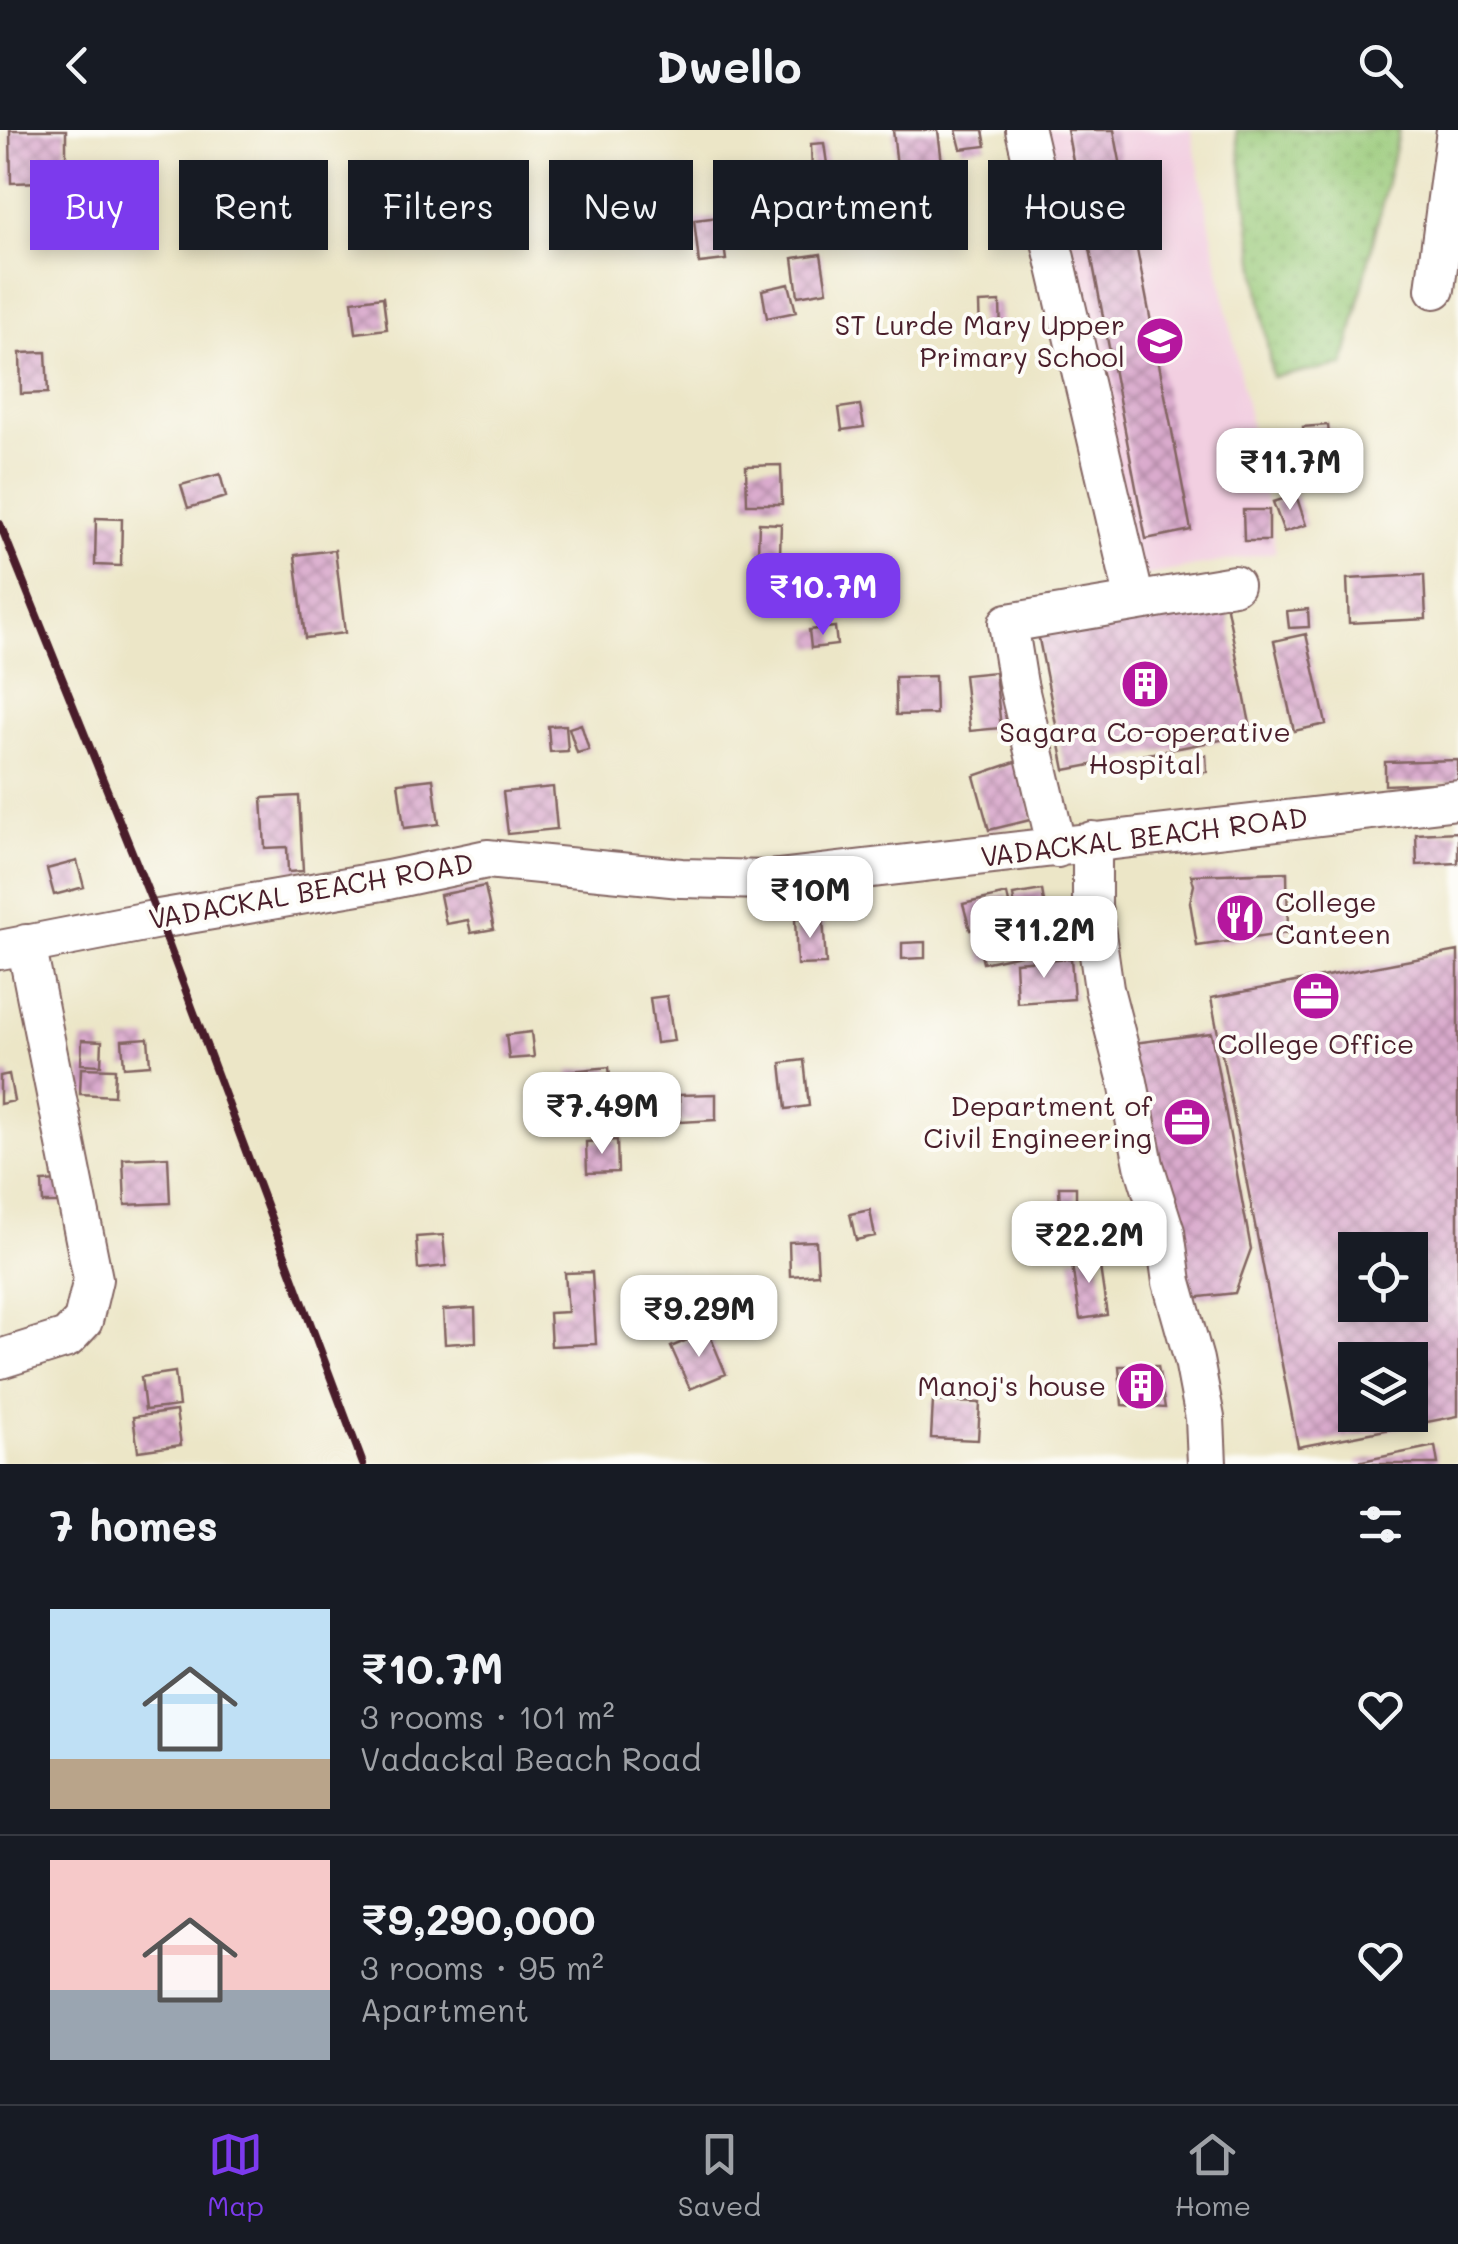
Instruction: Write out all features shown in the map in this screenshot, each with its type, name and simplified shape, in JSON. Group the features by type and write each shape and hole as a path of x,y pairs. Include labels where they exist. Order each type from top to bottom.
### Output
{"street":[{"path":"1024,130 1134,601"},
{"path":"1435,289 1456,130"},
{"path":"1207,1464 1205,1418 1194,1360 1104,989 1092,906 1018,684 1008,623 1234,585"},
{"name":"VADACKAL BEACH ROAD","path":"13,947 487,859 681,878 769,880 1458,800"},
{"path":"0,1359 67,1338 83,1320 93,1279 13,947"}],"shaded area":[{"name":"ST Lurde Mary Upper Primary School","path":"1045,130 1191,130 1276,552 1131,578 1068,250 1162,250 1162,160 1051,160"}],"green space":[{"path":"1236,130 1399,130 1344,366 1272,377"}],"building":[{"path":"10,130 66,130 66,160 30,160 30,182 11,183"},
{"path":"893,130 938,130 942,160 896,160"},
{"path":"956,130 983,130 986,146 961,149"},
{"path":"1067,130 1114,130 1120,160 1073,160"},
{"path":"824,143 826,160 812,160 811,144"},
{"path":"713,218 713,250 725,250 726,260 699,263 694,220"},
{"path":"1090,250 1137,250 1191,530 1146,539"},
{"path":"821,254 827,291 798,296 793,258"},
{"path":"789,284 796,312 767,318 762,290"},
{"path":"383,297 387,329 356,333 352,301"},
{"path":"1000,302 1001,334 980,335 979,303"},
{"path":"46,352 48,393 21,394 20,353"},
{"path":"860,405 864,427 842,430 839,408"},
{"path":"1328,425 1330,445 1305,448 1303,427"},
{"path":"781,465 782,504 747,504 746,466"},
{"path":"220,474 226,497 188,508 181,485"},
{"path":"1296,495 1306,525 1284,532 1273,502"},
{"path":"1243,510 1269,510 1269,541 1244,541"},
{"path":"96,518 122,519 121,566 95,565"},
{"path":"759,523 781,524 780,554 758,553"},
{"path":"335,550 345,633 305,638 295,555"},
{"path":"1424,575 1426,619 1349,623 1347,579"},
{"name":"Sagara Co-operative Hospital","path":"1225,598 1252,734 1065,770 1038,634"},
{"path":"1308,609 1309,627 1289,628 1287,611"},
{"path":"835,627 837,645 811,648 809,630"},
{"path":"1306,634 1326,724 1294,731 1274,641"},
{"path":"995,672 1001,728 970,731 964,675"},
{"path":"935,676 936,714 896,715 895,677"},
{"path":"581,724 589,750 577,753 569,728"},
{"path":"566,725 568,751 550,752 548,726"},
{"path":"1206,755 1207,772 1188,774 1186,757"},
{"path":"1021,760 1034,819 989,830 974,776"},
{"path":"1458,760 1458,782 1385,785 1385,762"},
{"path":"433,779 439,824 404,828 398,783"},
{"path":"553,787 557,829 508,834 503,792"},
{"path":"299,796 303,871 288,872 287,847 265,848 262,798"},
{"path":"1458,832 1458,863 1417,865 1416,834"},
{"path":"77,861 84,887 54,895 47,869"},
{"name":"College Canteen","path":"1287,872 1288,933 1197,946 1190,902 1194,885 1191,875"},
{"path":"485,886 494,929 471,933 468,920 446,924 440,895"},
{"path":"1042,890 1051,944 1021,949 1013,895"},
{"path":"1007,894 1020,955 983,963 975,929 970,930 963,904"},
{"path":"823,917 826,964 797,965 795,918"},
{"path":"925,942 925,958 902,959 902,943"},
{"path":"1458,951 1458,1416 1428,1422 1428,1342 1338,1342 1338,1432 1375,1432 1298,1447 1211,998"},
{"path":"1071,958 1074,999 1017,1003 1015,962"},
{"path":"667,996 674,1041 656,1043 650,998"},
{"path":"531,1032 534,1057 509,1059 506,1035"},
{"path":"1211,1033 1251,1249 1235,1293 1192,1298 1126,1044"},
{"path":"148,1038 150,1065 124,1067 122,1040"},
{"path":"82,1040 102,1041 101,1065 81,1064"},
{"path":"804,1060 809,1106 786,1109 781,1063"},
{"path":"609,1067 613,1104 573,1108 569,1071"},
{"path":"81,1068 115,1069 114,1096 80,1094"},
{"path":"9,1074 14,1101 0,1104 0,1076"},
{"path":"716,1094 716,1120 680,1122 679,1095"},
{"path":"617,1140 618,1172 587,1173 586,1142"},
{"path":"168,1157 170,1203 125,1205 123,1159"},
{"path":"63,1181 64,1203 43,1203 42,1182"},
{"path":"1059,1187 1076,1187 1076,1209 1060,1210"},
{"path":"870,1210 875,1236 856,1240 850,1214"},
{"path":"443,1235 446,1266 418,1269 416,1237"},
{"path":"816,1241 818,1274 790,1276 789,1242"},
{"path":"1098,1253 1107,1315 1080,1319 1071,1258"},
{"path":"592,1272 596,1344 551,1346 549,1313 568,1312 565,1273"},
{"path":"475,1308 476,1342 445,1344 443,1310"},
{"path":"708,1331 726,1374 690,1389 671,1347"},
{"name":"Manoj's house","path":"1119,1366 1158,1366 1165,1408 1122,1405"},
{"path":"175,1372 179,1406 145,1410 141,1377"},
{"path":"933,1401 980,1403 978,1440 931,1438"},
{"path":"176,1411 181,1445 138,1451 133,1417"},
{"path":"1435,1446 1438,1464 1357,1464 1357,1462"}],"railway":[{"path":"0,524 159,919 363,1464"}],"place":[{"name":"ST Lurde Mary Upper Primary School","path":"1160,341"},
{"name":"Sagara Co-operative Hospital","path":"1145,684"},
{"name":"College Canteen","path":"1240,918"},
{"name":"College Office","path":"1316,996"},
{"name":"Department of Civil Engineering","path":"1187,1122"},
{"name":"Manoj's house","path":"1141,1386"}]}
